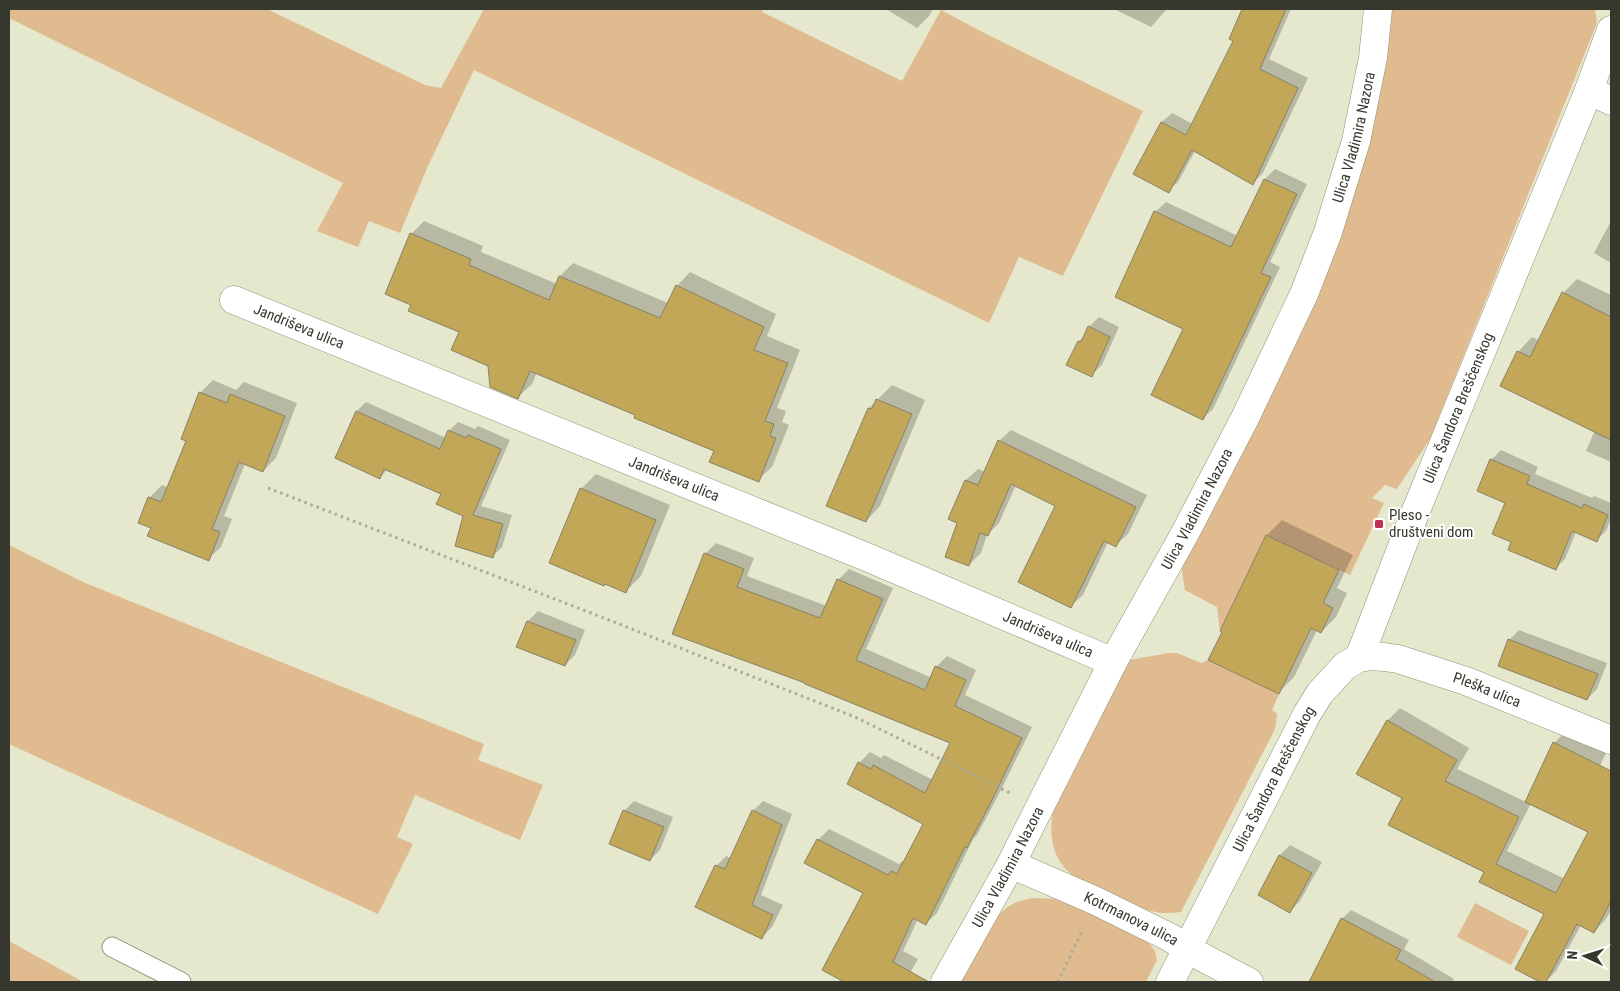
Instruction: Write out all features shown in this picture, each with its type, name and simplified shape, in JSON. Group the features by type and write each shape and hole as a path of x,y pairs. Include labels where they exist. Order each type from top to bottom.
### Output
{"street":[{"name":"Ulica Vladimira Nazora","path":"946,982 1011,864 1113,662 1184,535 1245,418 1304,294 1328,232 1356,141 1373,58 1375,10"},
{"name":"Ulica Šandora Breščenskog","path":"1170,982 1307,714 1320,693 1334,677 1345,666 1358,658 1415,513 1600,95 1611,30"},
{"name":"Jandriševa ulica","path":"234,300 869,558 1113,662"},
{"name":"Pleška ulica","path":"1358,658 1372,656 1398,659 1466,681 1611,740"},
{"name":"Kotrmanova ulica","path":"1011,864 1096,901 1171,938 1187,950 1248,982"}],"lane":[{"path":"112,947 181,982"}],"path":[{"path":"268,488 854,717 1040,807"},
{"path":"1058,982 1096,901"}],"shaded area":[{"path":"9,9 267,9 425,85 441,88 484,9 763,9 762,12 902,81 941,10 1143,111 1063,276 1019,257 989,323 474,70 428,166 400,233 369,221 358,247 317,231 343,183 9,18"},
{"path":"1389,9 1595,9 1597,23 1430,439 1397,489 1385,485 1372,498 1384,503 1350,575 1266,535 1220,631 1217,607 1185,590 1181,565 1254,422"},
{"path":"9,545 83,582 484,744 478,760 543,785 520,840 415,795 397,837 413,844 378,914 9,744"},
{"path":"1177,653 1201,663 1208,660 1279,694 1272,710 1277,714 1275,729 1181,912 1160,913 1140,908 1088,885 1075,877 1060,862 1056,854 1051,829 1053,813 1061,793 1129,660"},
{"path":"1032,898 1061,899 1145,938 1155,951 1157,960 1146,982 956,982 984,934 997,917 1010,905"},
{"path":"1475,903 1529,931 1511,965 1457,937"},
{"path":"9,941 78,979 83,982 9,982"}],"building":[{"path":"1242,9 1286,9 1260,69 1298,88 1253,185 1192,150 1169,193 1133,174 1161,122 1186,135 1233,41 1229,39"},
{"path":"1264,179 1297,194 1261,273 1271,277 1203,420 1151,395 1183,329 1115,297 1154,211 1231,247"},
{"path":"410,233 471,259 469,265 549,300 559,276 660,318 676,285 764,327 754,350 788,363 765,421 774,424 770,436 776,438 759,482 709,462 714,451 634,418 635,415 530,371 518,399 490,387 488,366 451,350 459,332 408,311 411,305 385,294"},
{"path":"1562,292 1611,317 1611,440 1500,386 1517,351 1530,357"},
{"path":"1088,326 1110,337 1092,377 1066,365 1078,341 1081,342"},
{"path":"199,392 227,403 230,394 285,416 263,472 239,462 212,529 220,532 209,561 147,536 151,528 138,523 148,497 161,502 186,441 181,439"},
{"path":"876,399 912,414 866,522 826,506 868,408 872,409"},
{"path":"356,411 440,449 448,430 466,438 468,435 501,449 473,515 503,524 493,558 455,546 463,516 436,504 441,494 384,469 380,479 335,458"},
{"path":"998,440 1136,507 1116,547 1104,541 1071,608 1018,582 1055,506 1011,484 988,536 980,533 969,566 945,557 957,523 948,519 965,480 978,485"},
{"path":"1490,459 1530,476 1527,484 1582,508 1584,504 1608,515 1597,542 1572,531 1556,570 1508,550 1511,542 1492,534 1505,503 1477,491"},
{"path":"580,488 656,520 626,593 549,563"},
{"path":"1266,535 1339,570 1323,603 1333,608 1321,633 1311,628 1279,694 1208,660"},
{"path":"704,553 744,569 737,587 820,618 837,579 883,599 856,660 925,690 935,666 966,680 955,706 1022,738 990,804 967,848 965,847 926,925 913,918 893,962 929,982 844,982 822,970 863,893 804,863 817,839 888,875 891,871 897,874 923,824 847,784 858,762 871,769 873,765 925,793 950,743 805,683 672,634"},
{"path":"527,621 576,640 565,666 516,647"},
{"path":"1508,639 1598,674 1587,700 1498,666"},
{"path":"1387,720 1457,760 1445,781 1519,817 1496,864 1556,893 1588,832 1525,802 1553,742 1611,771 1611,901 1594,933 1577,924 1546,982 1540,982 1515,969 1544,914 1479,882 1484,872 1388,825 1402,798 1356,774"},
{"path":"623,810 664,827 650,861 609,844"},
{"path":"752,810 782,825 752,905 773,915 762,939 695,907 715,865 725,869"},
{"path":"1279,855 1312,873 1290,913 1258,895"},
{"path":"1341,918 1401,950 1396,959 1435,982 1309,982"}],"place":[{"name":"Pleso - društveni dom","path":"1379,524"}]}
